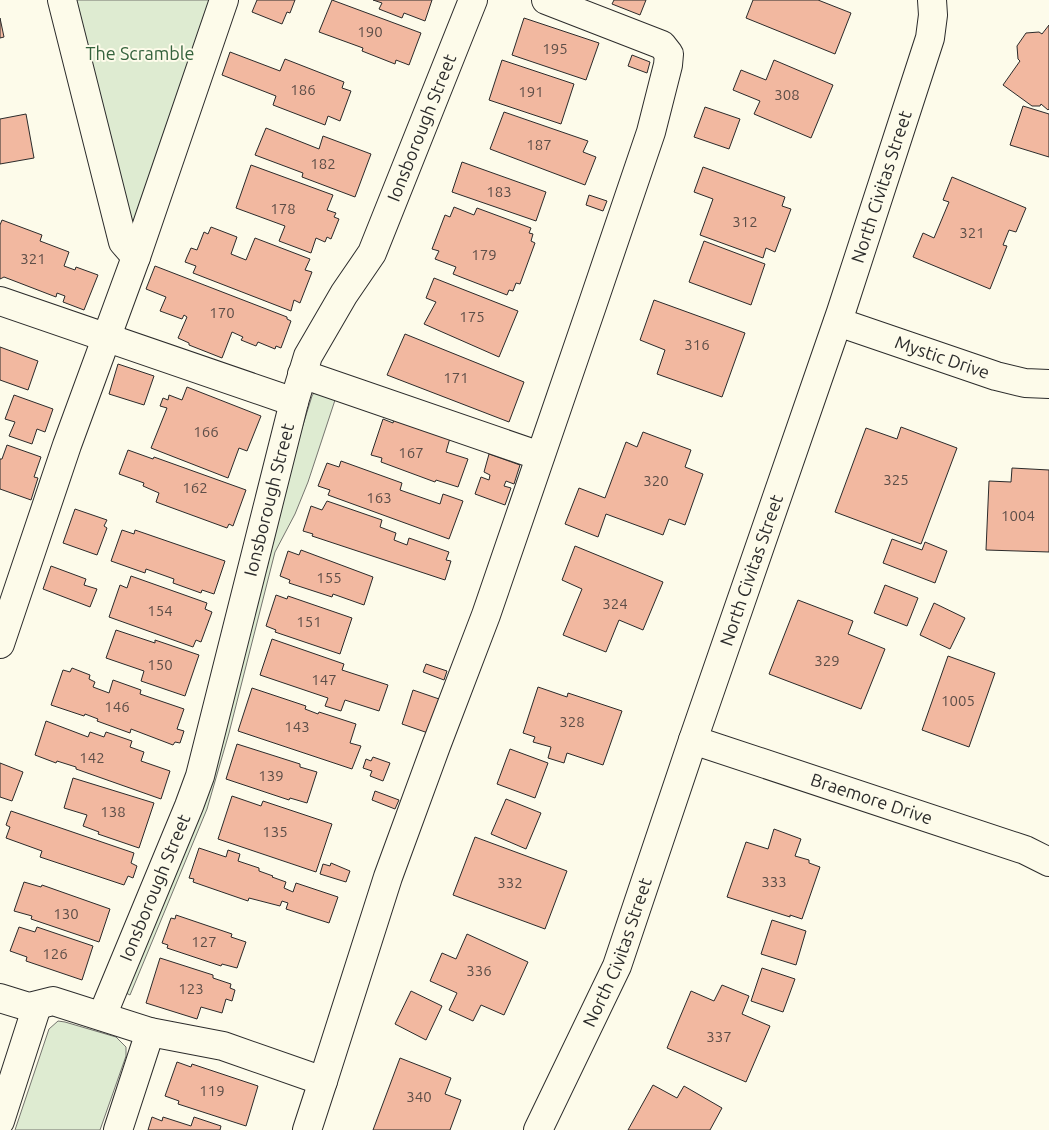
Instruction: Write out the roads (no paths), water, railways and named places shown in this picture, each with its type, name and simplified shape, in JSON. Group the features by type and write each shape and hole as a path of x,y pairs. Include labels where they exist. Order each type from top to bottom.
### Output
{"street":[{"path":"62,0 123,242 136,257"},
{"path":"0,644 70,437 136,257 224,0"},
{"name":"Ionsborough Street","path":"102,1016 200,776 294,402 308,356 339,302 372,253 473,0"},
{"path":"307,1130 388,877 486,615 651,132 668,65 669,54 662,45 546,0"},
{"name":"North Civitas Street","path":"538,1130 617,966 838,322 930,38 933,16 932,0"},
{"path":"0,301 294,402"},
{"name":"Mystic Drive","path":"838,322 996,376 1025,383 1049,384"},
{"path":"302,374 540,456"},
{"name":"Braemore Drive","path":"693,740 1025,850 1049,862"},
{"path":"0,998 29,1007 53,1001 150,1032 223,1046 323,1081"},
{"path":"0,1121 37,1006"},
{"path":"118,1130 150,1032"}],"park label":[{"name":"The Scramble","path":"140,54"}]}
